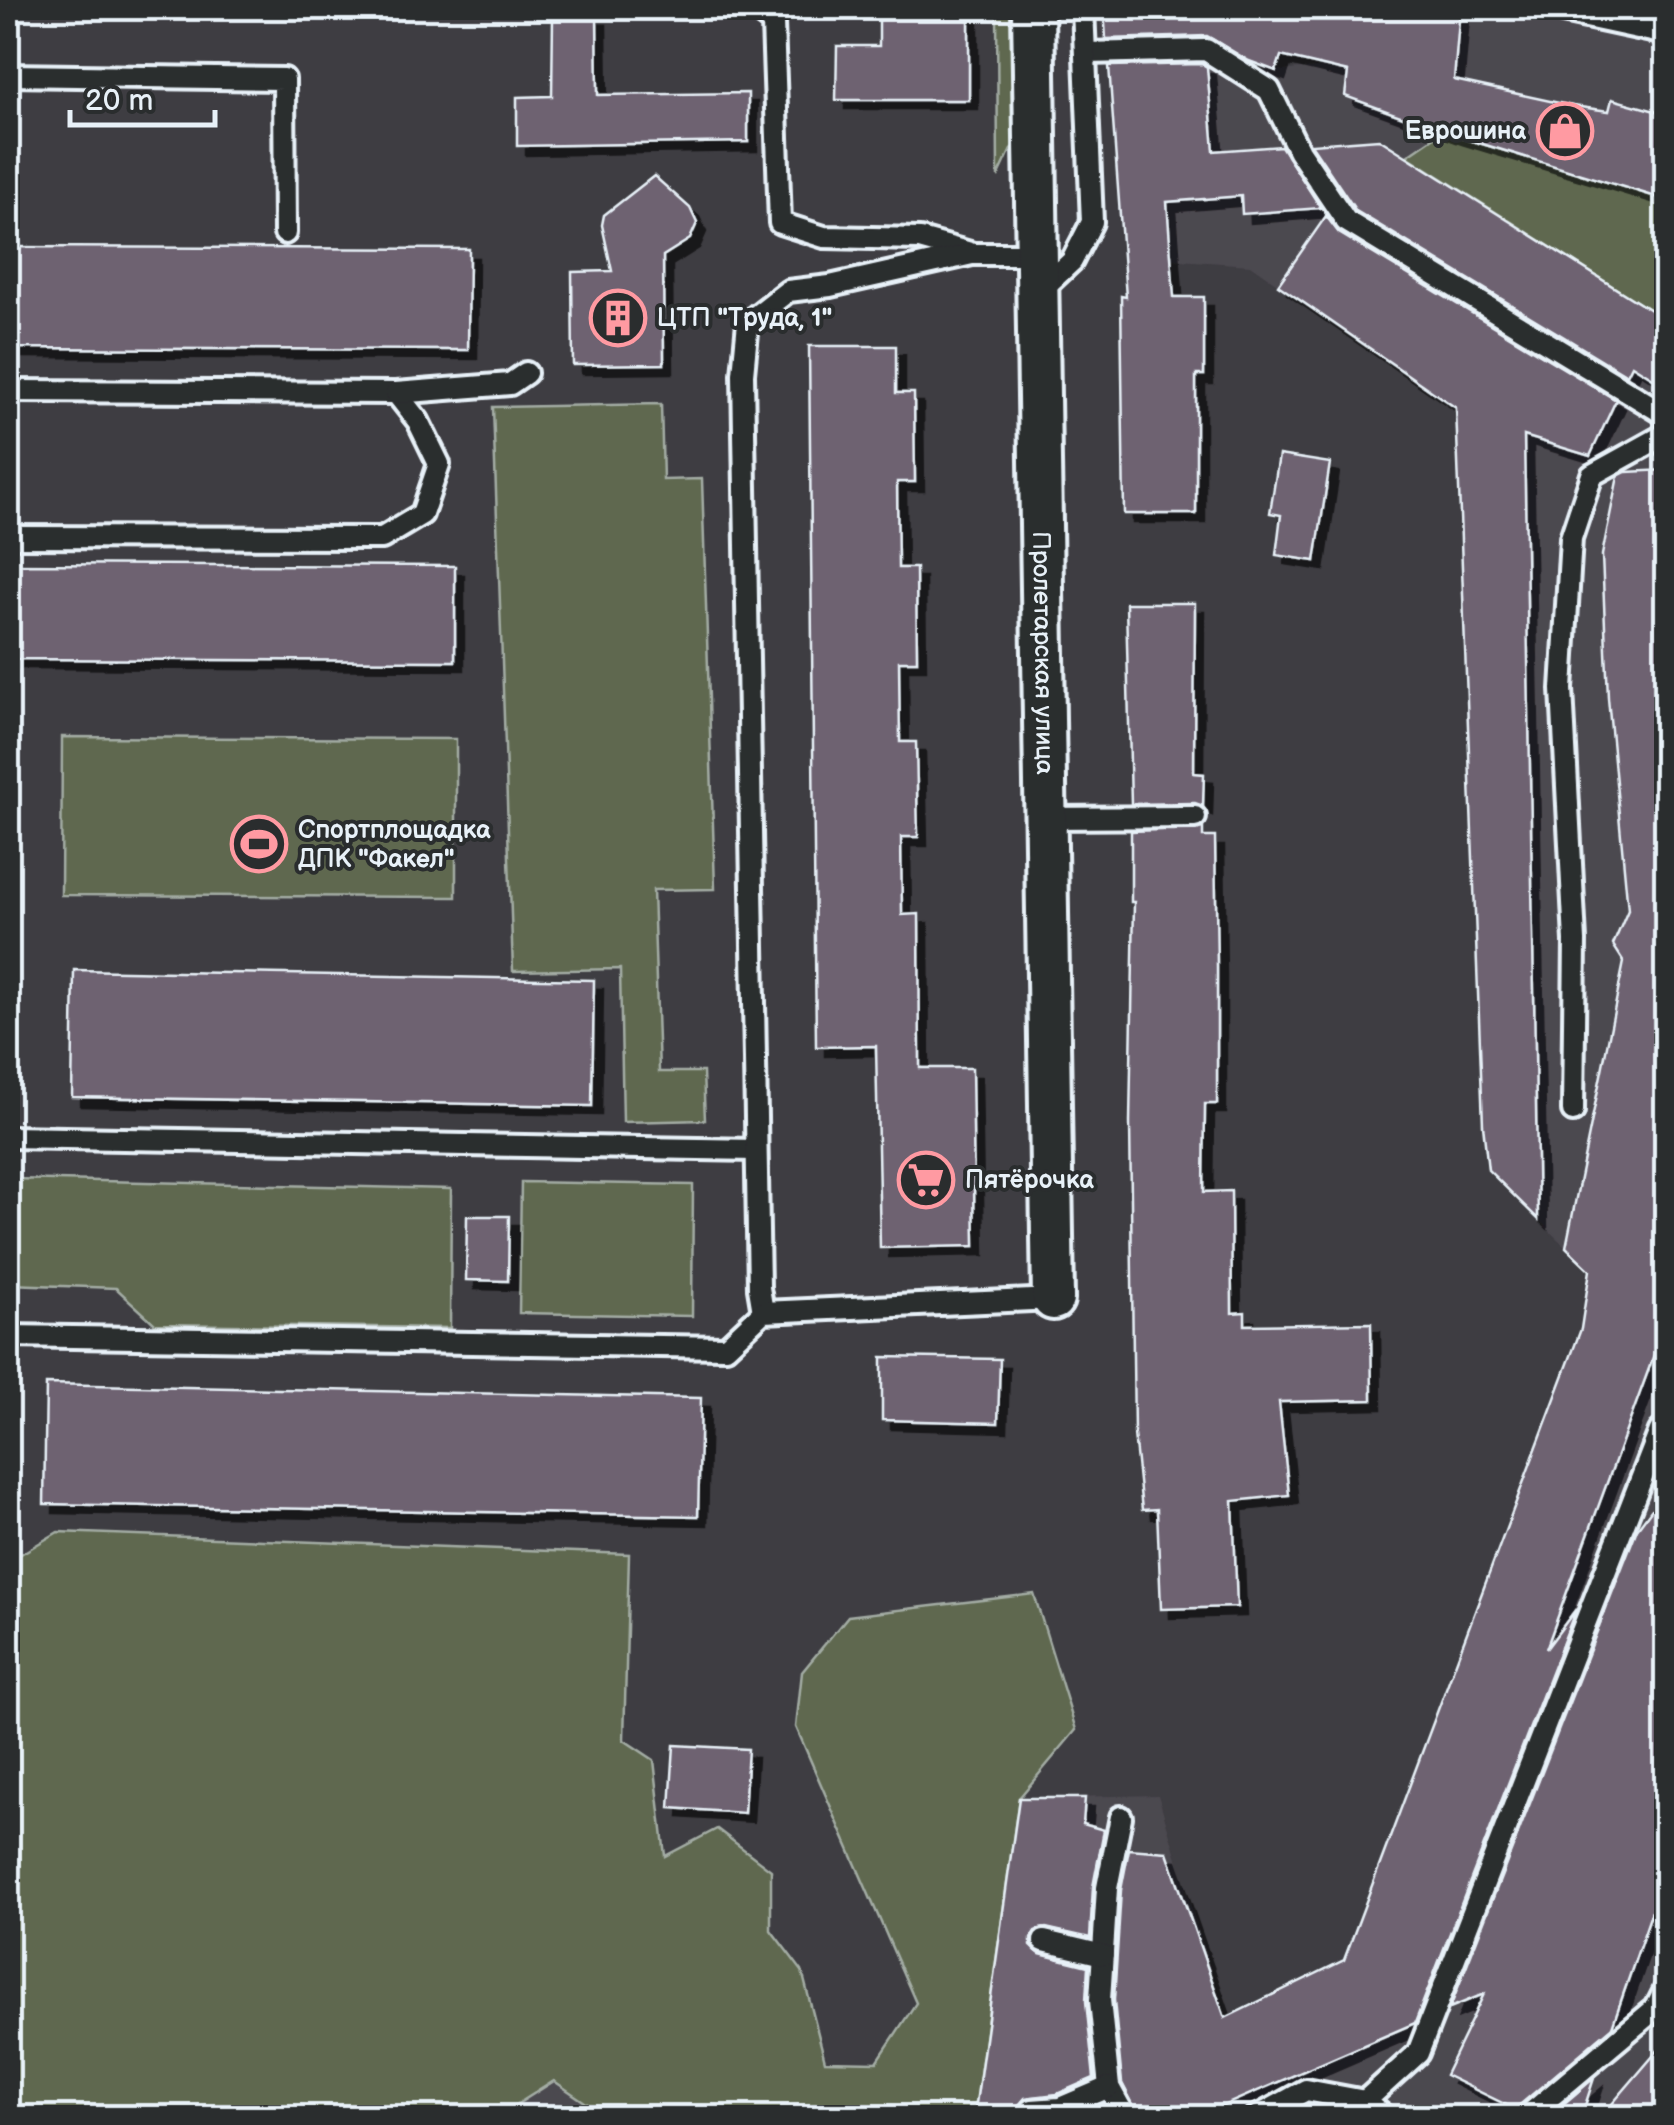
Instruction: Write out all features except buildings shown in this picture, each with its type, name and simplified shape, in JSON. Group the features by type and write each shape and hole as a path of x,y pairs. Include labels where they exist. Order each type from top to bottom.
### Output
{"street":[{"name":"Пролетарская улица","path":"1033,8 1053,1299"}],"lane":[{"path":"753,8 774,23 780,223 824,237 920,239 972,254"},
{"path":"1036,294 1072,261 1092,222 1083,8"},
{"path":"1564,8 1564,12 1666,34"},
{"path":"1087,54 1206,50 1269,90 1299,151 1346,221 1666,416"},
{"path":"8,75 284,79 285,234"},
{"path":"763,1312 756,1150 743,374 748,322 788,291 830,286 972,254 1036,254"},
{"path":"8,391 396,393 510,384 526,372"},
{"path":"8,537 382,538 422,514 439,464 418,421 396,393"},
{"path":"1573,1110 1575,940 1562,689 1571,538 1592,475 1666,434"},
{"path":"1045,818 1195,817"},
{"path":"8,1137 756,1150"},
{"path":"8,1336 726,1347 763,1312 1053,1299"},
{"path":"1365,2101 1418,2052 1660,1431 1666,1428"},
{"path":"1121,1817 1107,1888 1100,2000 1109,2087 1126,2118"},
{"path":"1044,1941 1103,1955"},
{"path":"1526,2118 1656,2008 1666,1988"},
{"path":"1032,2110 1060,2108 1109,2087"},
{"path":"1255,2118 1306,2090 1365,2101 1386,2118"}],"shaded area":[{"path":"1098,8 1293,8 1277,71 1349,65 1388,34 1395,8 1666,8 1666,200 1443,132 1408,156 1666,320 1666,2117 974,2118 1019,1798 1158,1795 1225,2018 1344,1960 1581,1330 1590,1271 1488,1170 1483,1125 1456,409 1250,265 1123,256 1109,71"},
{"path":"554,2081 607,2117 497,2118"}],"green space":[{"path":"997,8 1012,8 1014,143 998,177"},
{"path":"1442,132 1666,200 1666,320 1407,156"},
{"path":"661,404 663,480 702,479 715,889 653,890 659,1072 703,1072 705,1120 623,1122 620,969 513,971 493,407"},
{"name":"Спортплощадка ДПК \"Факел\"","path":"62,737 456,739 456,897 61,895"},
{"path":"11,1179 451,1189 450,1328 155,1324 116,1288 9,1284"},
{"path":"521,1182 693,1185 692,1316 519,1313"},
{"path":"58,1532 629,1554 624,1740 654,1760 665,1856 717,1829 771,1870 771,1930 802,1971 825,2061 877,2062 916,2003 796,1727 802,1672 848,1616 1034,1594 1076,1730 1019,1798 974,2117 607,2117 554,2081 497,2117 8,2115 8,1566 9,1561"}],"place":[{"name":"Еврошина","path":"1565,131"},
{"name":"ЦТП \"Труда, 1\"","path":"618,318"},
{"name":"Спортплощадка ДПК \"Факел\"","path":"259,844"},
{"name":"Пятёрочка","path":"926,1180"}]}
